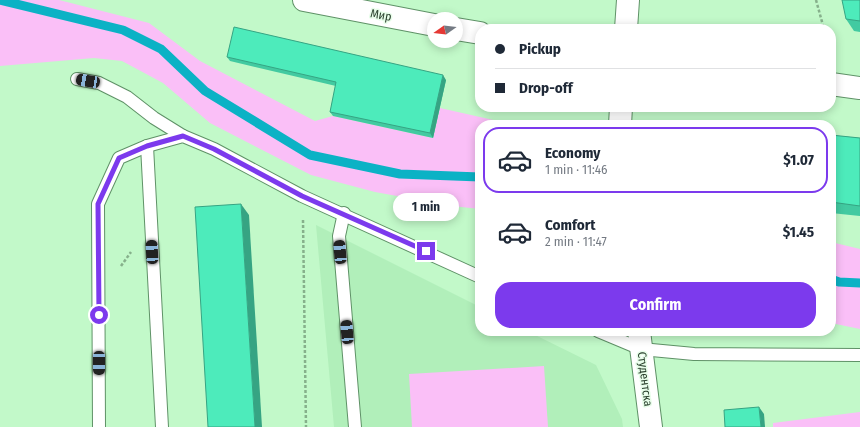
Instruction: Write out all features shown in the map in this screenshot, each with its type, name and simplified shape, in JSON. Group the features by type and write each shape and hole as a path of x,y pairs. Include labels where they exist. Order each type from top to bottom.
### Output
{"street":[{"name":"Мир","path":"304,0 427,24"},
{"path":"626,24 628,0"},
{"path":"463,30 475,32"},
{"path":"836,85 860,88"},
{"name":"Студентска","path":"640,340 651,427"}],"lane":[{"path":"77,79 99,83 128,97 154,118 183,136 214,149 302,196 344,213 475,275"},
{"path":"99,427 98,204 119,158 147,146 183,136"},
{"path":"147,146 162,427"},
{"path":"344,213 339,236 355,427"},
{"path":"621,336 694,354 860,355"}],"path":[{"path":"816,0 823,24"},
{"path":"302,196 306,427"}],"shaded area":[{"path":"0,0 59,0 149,23 200,61 315,121 333,116 433,138 440,108 494,120 475,120 475,208 452,206 375,192 311,175 210,123 163,83 122,61 94,58 0,66"},
{"path":"316,225 475,304 475,336 537,336 596,365 622,419 623,427 334,427"},
{"path":"836,243 860,249 860,329 836,324"},
{"path":"544,366 548,427 412,427 409,374"},
{"path":"860,412 860,427 773,427 773,423"}],"building":[{"path":"842,0 860,0 860,21 846,19"},
{"path":"234,27 443,75 430,133 330,112 336,82 227,57"},
{"path":"836,136 860,138 860,206 836,203"},
{"path":"241,204 255,427 208,427 195,207"},
{"path":"759,407 761,427 725,427 724,410"}],"waterway":[{"path":"0,0 123,30 161,49 205,91 310,155 400,174 475,177"},
{"path":"836,281 860,283"}],"route":[{"path":"99,315 98,204 104,188 119,158 147,146 183,136 214,149 302,196 344,213 426,251"}]}
